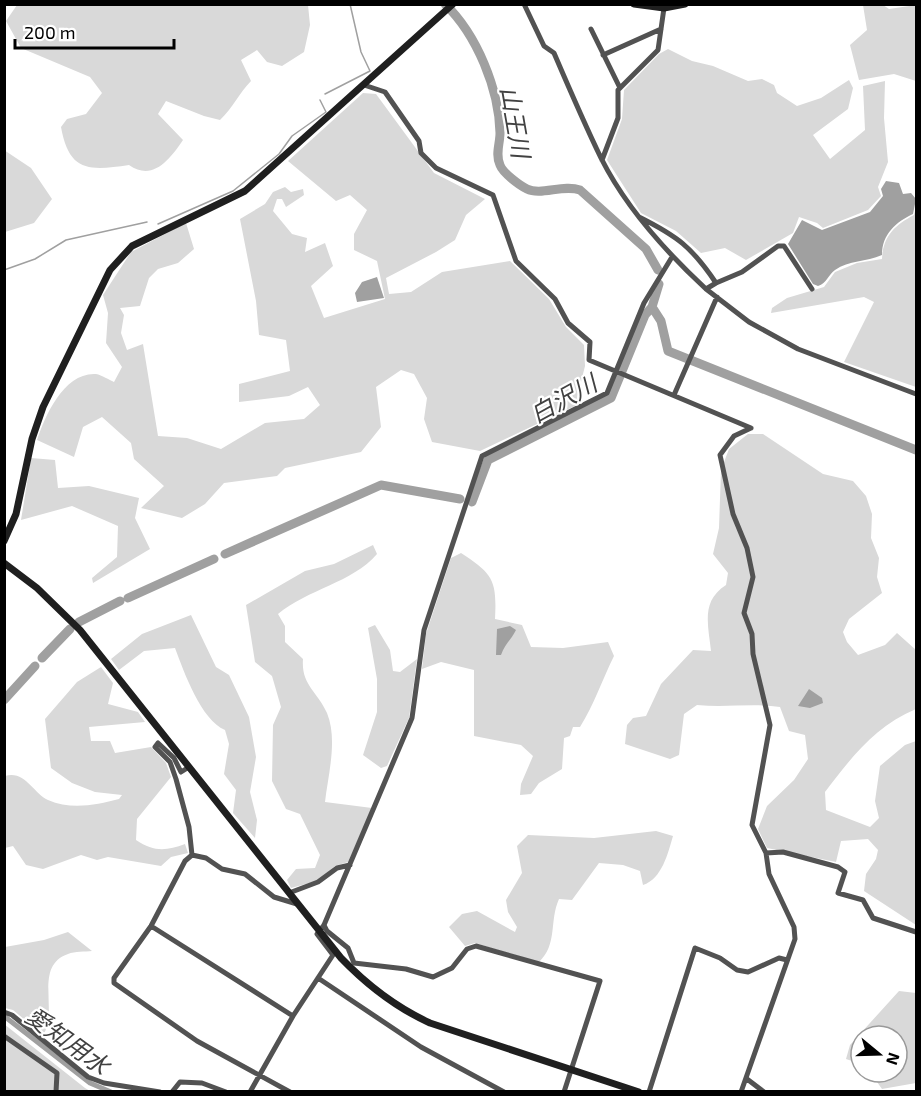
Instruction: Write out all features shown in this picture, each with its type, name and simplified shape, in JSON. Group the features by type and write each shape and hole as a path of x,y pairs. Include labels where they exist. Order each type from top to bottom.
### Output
{"street":[{"path":"4,541 16,514 32,439 43,407 110,270 132,246 245,191 453,4"},
{"path":"524,4 544,46 554,53 602,160 639,217 672,257 706,289 749,322 798,349 916,394"},
{"path":"634,4 664,8 685,4"},
{"path":"620,88 658,50 664,8"},
{"path":"591,29 620,88 618,118 602,160"},
{"path":"603,55 661,29"},
{"path":"364,85 385,92 419,141 421,153 436,168 492,195 516,261 555,299 568,323 590,342 589,360 616,369 751,428 734,436 720,454 733,514 747,548 753,577 744,613 752,634 753,654 770,726 752,825 766,853 769,874 794,927 795,939 741,1092"},
{"path":"639,217 670,233 696,253 717,283"},
{"path":"706,289 742,272 778,246 784,246 812,289"},
{"path":"250,1092 293,1016 333,955 317,934 322,928 350,865 412,718 424,630 482,456 607,393 644,303 672,257"},
{"path":"675,395 717,297"},
{"path":"4,563 37,588 70,619 298,904 322,928 367,985 405,1012 471,1037 635,1091"},
{"path":"189,766 181,772 174,758 158,743 155,747 170,762 176,779 189,827 192,855"},
{"path":"766,853 783,852 838,867 845,872 837,893 863,900 873,918 916,932"},
{"path":"192,855 206,858 222,869 245,874 274,897 298,904"},
{"path":"192,855 185,861 151,926 114,978 114,983 197,1041 290,1092"},
{"path":"290,893 318,882 337,868 350,865"},
{"path":"151,926 293,1016"},
{"path":"322,928 348,948 354,963 406,969 433,976 452,968 467,950 476,946 600,981 564,1092"},
{"path":"649,1092 694,948 720,958 737,970 748,972 779,958 787,960"},
{"path":"318,978 421,1047 504,1092"},
{"path":"4,1012 12,1015 88,1077 104,1083 160,1092"},
{"path":"4,1036 57,1073 56,1092"},
{"path":"747,1079 764,1092"},
{"path":"172,1092 180,1082 202,1083 226,1092"}],"shaded area":[{"path":"17,5 308,5 310,25 304,52 282,66 267,62 257,50 241,60 251,81 220,120 166,101 158,114 183,140 167,161 153,170 146,171 129,165 92,167 75,160 69,153 61,127 67,119 86,114 102,93 90,77 21,48 6,21"},
{"path":"863,5 883,5 889,9 916,5 916,81 894,74 859,80 850,45 867,30"},
{"path":"668,49 692,61 713,66 748,81 762,79 774,85 777,93 797,106 821,98 849,80 853,88 848,109 813,135 830,159 865,130 863,86 885,81 884,118 888,162 878,187 881,196 868,210 823,228 817,223 799,217 793,233 746,260 725,248 701,253 676,231 641,213 607,160 622,119 624,90 659,54"},
{"path":"363,93 376,94 434,173 485,199 466,215 455,240 386,278 389,294 411,292 442,272 510,261 549,299 566,327 584,345 585,366 575,406 480,451 432,442 424,419 427,398 414,374 401,370 376,387 381,427 361,452 285,468 277,476 224,483 205,504 182,518 141,508 164,486 134,459 131,443 102,417 83,427 74,457 37,440 51,408 65,388 74,380 85,375 96,374 114,382 122,367 106,343 108,313 103,295 131,252 186,223 194,249 178,263 158,269 149,278 140,306 120,308 124,315 121,333 127,350 143,344 158,436 187,438 221,449 265,423 304,419 320,405 308,387 289,396 239,402 239,384 290,371 286,340 259,335 256,301 240,219 265,204 273,192 285,187 291,192 303,189 304,195 286,207 282,199 277,199 273,211 292,234 307,238 305,252 325,243 333,266 311,286 324,318 385,299 377,261 354,250 354,234 367,210 350,195 336,201 288,161"},
{"path":"4,150 31,168 52,199 34,223 5,232"},
{"path":"886,181 899,183 903,194 911,193 916,199 913,214 901,221 887,235 882,255 840,267 821,285 813,284 788,244 802,220 822,230 870,212 883,196 881,189"},
{"path":"916,207 916,387 844,362 874,302 864,297 771,313 772,308 787,298 824,287 835,272 857,263 882,259 885,244 891,232 914,215"},
{"path":"377,277 384,298 357,302 355,293 362,282"},
{"path":"748,434 763,434 823,474 853,481 866,496 872,514 871,538 879,558 877,577 882,593 849,619 843,632 847,642 858,655 885,645 897,633 916,650 916,709 888,724 854,755 825,792 826,810 870,827 879,818 875,801 880,766 905,745 916,741 916,925 864,891 866,874 876,859 878,850 868,839 841,841 836,862 767,848 758,829 767,806 794,780 808,759 805,735 789,731 780,707 697,705 684,714 679,755 670,759 625,744 627,725 633,718 646,716 661,684 693,650 711,651 709,606 718,591 726,585 728,573 713,554 719,528 721,470 729,449"},
{"path":"31,458 55,460 58,488 89,486 139,498 135,518 150,549 93,583 92,578 117,557 118,526 72,506 21,520"},
{"path":"373,545 377,554 367,564 343,579 290,605 278,614 285,626 285,642 303,659 304,675 323,705 330,723 332,746 325,802 372,808 348,862 335,866 317,881 291,888 287,880 296,869 315,868 320,855 300,814 286,809 272,781 273,725 281,707 272,676 255,662 246,605 305,571 334,564"},
{"path":"461,553 480,567 491,579 495,595 495,619 522,625 531,647 563,648 608,642 614,656 580,727 573,727 570,736 564,738 562,769 539,783 531,794 520,795 521,784 533,756 521,745 474,736 474,670 441,662 422,669 426,634 451,558"},
{"path":"191,615 216,667 229,675 249,717 256,757 250,792 257,820 255,838 233,813 236,790 224,774 229,744 225,730 216,725 201,706 188,682 175,648 144,651 119,670 111,659 142,634"},
{"path":"375,625 390,650 393,671 400,672 417,659 409,718 387,766 381,768 363,755 377,712 377,679 368,628"},
{"path":"510,626 516,630 501,655 496,655 497,629"},
{"path":"101,667 113,683 108,704 138,712 145,722 89,727 91,741 110,741 115,753 151,747 166,763 171,777 137,819 136,840 149,847 160,849 185,844 188,853 171,857 161,866 108,857 97,860 81,855 43,869 26,865 13,846 5,848 5,776 18,776 43,797 66,805 84,806 101,803 119,799 122,795 95,792 72,783 51,768 45,719 77,682"},
{"path":"809,689 822,698 823,703 810,708 798,706"},
{"path":"656,831 673,836 663,865 655,877 643,885 640,871 623,865 599,863 572,900 559,899 549,948 539,962 475,943 465,946 449,927 462,914 477,911 515,932 517,927 508,912 506,900 522,873 517,846 528,835 594,838"},
{"path":"68,932 92,951 68,954 58,960 52,968 48,990 49,1014 43,1035 13,1010 5,1008 5,947 44,940"},
{"path":"899,991 916,993 916,1083 882,1089 878,1084 909,1084 909,1024 869,1024"},
{"path":"4,1024 85,1088 90,1091 5,1091"}],"waterway":[{"path":"325,94 370,71 361,52 350,4"},
{"name":"山王川","path":"445,4 467,31 491,81 499,116 498,157 504,172 520,185 533,191 567,188 580,190 646,249 658,270"},
{"path":"158,224 233,191 279,154 292,136 326,112 320,100"},
{"path":"4,270 35,259 66,240 147,222"},
{"name":"白沢川","path":"472,502 488,460 611,398 645,315 652,307 659,284"},
{"name":"山王川","path":"652,307 661,321 668,351 916,450"},
{"name":"白沢川","path":"225,554 381,485 460,499"},
{"name":"白沢川","path":"128,598 214,559"},
{"name":"白沢川","path":"79,622 120,601"},
{"name":"白沢川","path":"42,658 70,629"},
{"name":"白沢川","path":"4,700 35,666"},
{"name":"愛知用水","path":"4,1016 90,1083 111,1092"}]}
